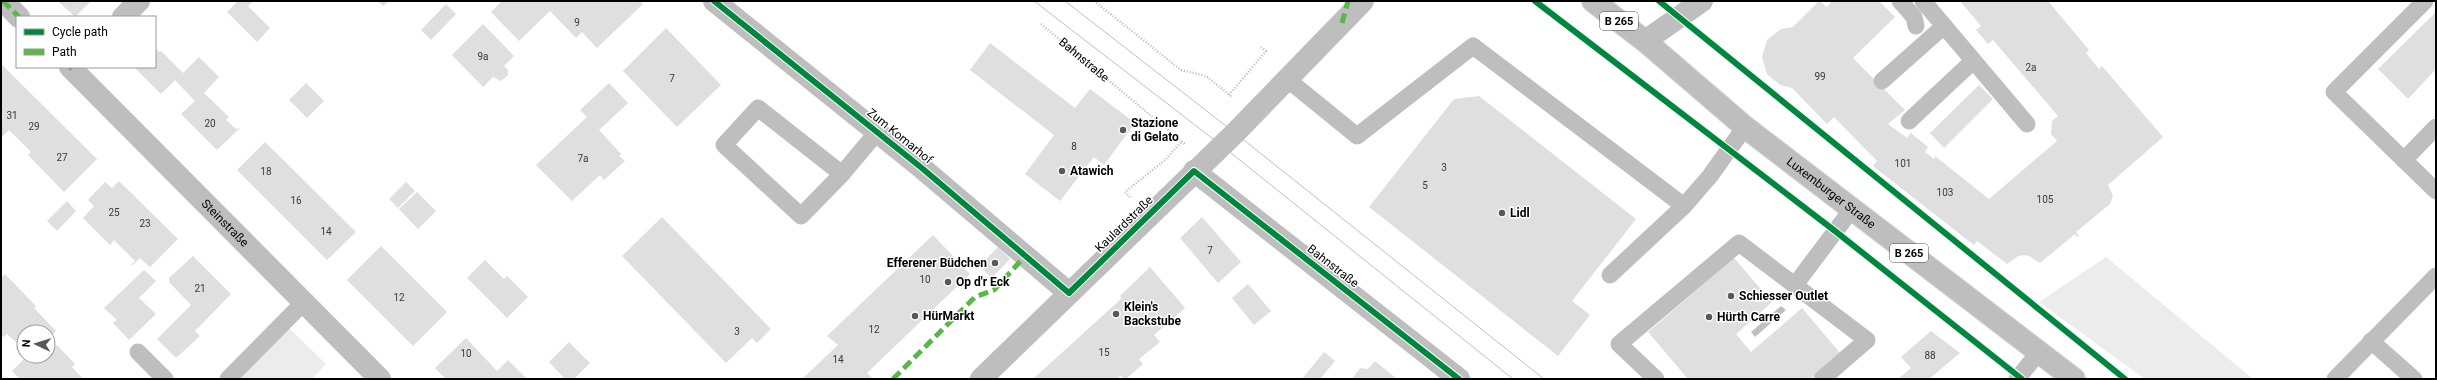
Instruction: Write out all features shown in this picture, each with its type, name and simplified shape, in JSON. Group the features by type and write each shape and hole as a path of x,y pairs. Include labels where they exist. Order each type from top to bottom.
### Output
{"street":[{"path":"2,1 18,16"},
{"path":"124,16 139,1"},
{"name":"Zum Komarhof","path":"714,1 878,132 1027,254 1069,292"},
{"name":"Kaulardstraße","path":"981,379 1194,171 1364,1"},
{"name":"Luxemburger Straße","path":"1593,1 1645,41 1745,128 2074,379"},
{"path":"1645,41 1702,1"},
{"name":"Steinstraße","path":"72,68 380,379"},
{"name":"Bahnstraße","path":"1194,171 1459,379"}],"lane":[{"path":"1900,1 1914,17 1916,26"},
{"path":"1923,1 2027,124"},
{"path":"2425,1 2334,92 2436,191"},
{"path":"1882,81 1944,26"},
{"path":"1287,79 1357,136 1473,46 1684,206"},
{"path":"1909,121 1973,61"},
{"path":"842,174 758,108 724,145 800,216 842,174 878,132"},
{"path":"2404,160 2436,127"},
{"path":"1610,275 1684,206 1710,176 1745,128"},
{"path":"1795,285 1852,209"},
{"path":"1656,379 1619,344 1739,243 1867,340 1822,379"},
{"path":"2335,379 2436,276"},
{"path":"228,379 304,302"},
{"path":"2371,341 2414,379"},
{"path":"138,352 165,379"},
{"path":"2017,379 2039,352"}],"path":[{"path":"1094,1 1181,70 1206,76 1230,95 1266,51 1262,47"}],"shaded area":[{"path":"2106,257 2253,379 2145,379 2039,302"},
{"path":"1781,306 1786,310 1755,337 1751,332"},
{"path":"289,328 326,364 312,379 240,379"}],"building":[{"path":"58,1 91,1 76,16 74,16"},
{"path":"238,1 253,1 248,6 270,28 257,42 227,12"},
{"path":"378,1 389,1 383,6"},
{"path":"500,1 640,1 643,4 597,48 582,32 576,38 550,11 519,41 491,12 501,2"},
{"path":"1819,1 1827,7 1832,1 1879,1 1895,17 1853,58 1905,110 1888,124 1907,138 1911,133 1928,147 1925,152 1934,159 1935,156 1989,199 2057,141 2051,134 2052,121 2058,116 1993,40 1988,44 1976,30 1981,26 1960,1 2048,1 2089,50 2086,53 2099,69 2102,66 2163,137 2108,185 2113,195 2110,204 2076,232 2079,236 2077,237 2075,234 2040,263 2029,256 2024,255 2018,256 2007,264 1977,241 1974,245 1873,166 1877,161 1834,117 1827,124 1792,88 1780,85 1767,74 1762,57 1767,40 1781,29 1793,27"},
{"path":"446,4 456,14 431,40 421,30"},
{"path":"2436,12 2436,69 2408,99 2378,69"},
{"path":"483,24 514,56 504,66 508,70 508,75 501,81 493,77 483,87 452,55"},
{"path":"666,28 721,85 677,127 623,71"},
{"path":"990,43 1075,108 1090,89 1135,123 1104,165 1094,157 1060,201 1025,174 1054,135 970,70"},
{"path":"156,49 159,52 161,51 183,73 199,57 219,77 204,93 229,117 226,120 236,129 240,128 217,150 181,114 195,101 175,80 161,94 135,68 156,68"},
{"path":"1,64 97,159 64,192 28,155 31,152 9,130 1,138"},
{"path":"306,83 324,101 307,118 289,100"},
{"path":"609,83 628,103 599,130 621,154 619,156 625,161 604,180 600,175 572,201 536,165 587,117 580,110"},
{"path":"1979,85 1993,99 1944,148 1930,133"},
{"name":"Lidl","path":"1479,96 1636,219 1572,301 1590,315 1558,356 1369,207 1454,99"},
{"path":"265,142 356,232 327,260 237,170"},
{"path":"119,181 178,239 150,267 140,258 132,266 131,265 135,261 114,240 110,245 83,218 94,206 88,200 105,182 112,188"},
{"path":"406,182 415,191 398,208 389,199"},
{"path":"417,192 436,211 418,229 399,209"},
{"path":"67,201 76,211 57,231 47,221"},
{"path":"662,217 771,329 757,343 752,338 726,363 622,256"},
{"path":"1202,217 1241,262 1218,283 1180,238"},
{"path":"933,235 970,274 867,373 873,379 802,379 838,345 827,336"},
{"path":"381,246 447,312 413,346 347,280"},
{"name":"Efferener Büdchen","path":"998,247 1010,259 992,278 979,266"},
{"path":"193,256 231,294 195,331 200,336 176,358 157,339 191,305 169,282 169,278"},
{"name":"Hürth Carre","path":"1734,258 1772,302 1736,334 1751,352 1802,308 1840,353 1810,379 1688,379 1648,332"},
{"path":"485,260 504,279 507,276 528,297 507,318 467,278"},
{"path":"1150,267 1185,308 1154,335 1160,342 1139,359 1143,364 1126,379 1120,376 1117,379 1033,379 1122,298 1120,296"},
{"path":"144,270 156,281 139,298 156,314 129,340 113,323 117,320 104,308"},
{"path":"5,274 36,306 34,308 49,324 16,324 16,342 7,334 4,337 1,334 1,278"},
{"path":"1248,284 1271,311 1254,325 1232,298"},
{"path":"1931,331 1960,353 1929,379 1898,379 1911,368 1901,357"},
{"path":"466,338 497,371 508,360 527,379 446,379 435,368"},
{"path":"569,342 590,363 574,379 565,379 549,362"},
{"path":"57,345 75,364 72,367 83,379 20,379 12,371 19,364 56,364"},
{"path":"1324,352 1335,361 1320,379 1302,379"},
{"path":"1375,361 1397,379 1352,379 1360,368 1368,369"}],"tram line":[{"path":"1034,1 1221,145 1513,379"},
{"path":"1065,1 1235,133 1544,379"}],"marked path":[{"path":"3,1 18,16"},
{"path":"1342,23 1348,1"},
{"path":"893,379 975,297 994,290 1027,254"}],"cycle path":[{"path":"714,1 923,169 1069,293 1194,171 1459,379"},
{"path":"1535,1 1835,231 2022,379"},
{"path":"1659,1 2125,379"}],"place":[{"name":"Stazione di Gelato","path":"1123,130"},
{"name":"Atawich","path":"1062,171"},
{"name":"Lidl","path":"1502,213"},
{"name":"Efferener Büdchen","path":"995,263"},
{"name":"Op d'r Eck","path":"948,282"},
{"name":"Schiesser Outlet","path":"1731,296"},
{"name":"Klein's Backstube","path":"1116,314"},
{"name":"HürMarkt","path":"915,316"},
{"name":"Hürth Carre","path":"1709,317"}]}
